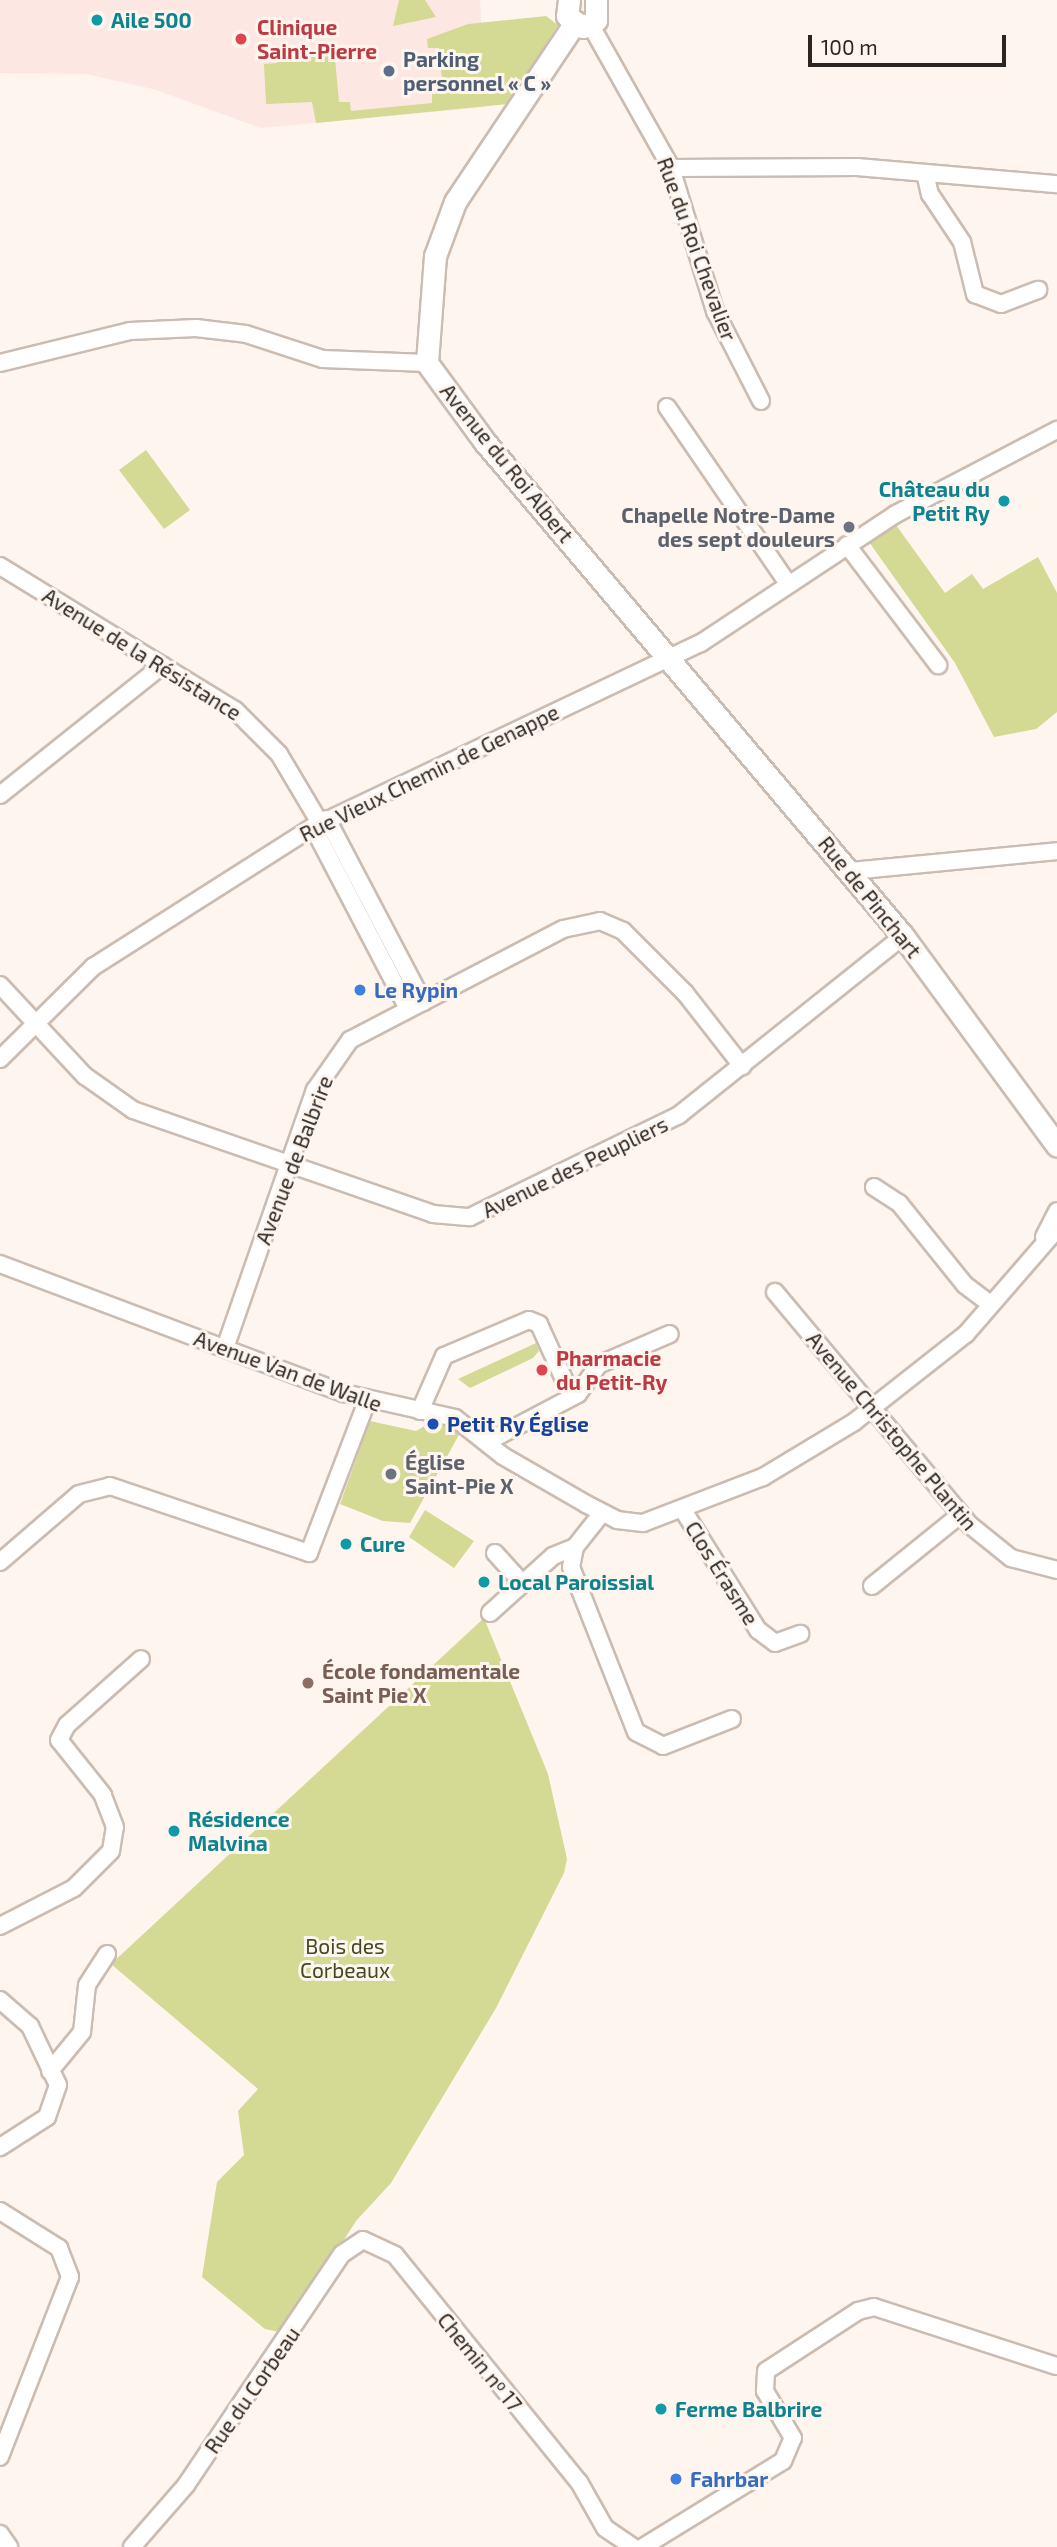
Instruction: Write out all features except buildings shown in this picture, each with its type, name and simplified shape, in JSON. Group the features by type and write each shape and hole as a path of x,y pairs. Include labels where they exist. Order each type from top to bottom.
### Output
{"main road":[{"path":"569,0 566,11 582,24"},
{"name":"Avenue du Roi Albert","path":"596,0 599,14 582,24 455,202 435,256 427,363 484,441 671,659"},
{"name":"Rue de Pinchart","path":"671,659 904,936 1057,1146"}],"street":[{"name":"Rue du Roi Chevalier","path":"582,24 671,168 715,311 761,401"},
{"path":"671,168 925,173 1057,184"},
{"path":"925,173 930,194 962,242 975,294 1001,304 1038,290"},
{"path":"0,363 130,331 196,328 246,334 323,359 427,363"},
{"path":"667,407 788,584"},
{"name":"Rue Vieux Chemin de Genappe","path":"0,1059 93,967 320,823 671,659 847,544 1057,430"},
{"path":"847,544 938,665"},
{"name":"Avenue de la Résistance","path":"0,566 221,699 262,735 320,823 416,1005"},
{"path":"0,795 163,665"},
{"path":"850,871 1057,851"},
{"path":"416,1005 563,929 600,920 622,931 685,993 742,1066"},
{"name":"Avenue des Peupliers","path":"0,985 85,1076 122,1104 433,1213 480,1215 679,1115 904,936"},
{"name":"Avenue de Balbrire","path":"225,1348 330,1064 350,1040 416,1005"},
{"path":"874,1187 899,1203 965,1285 990,1304"},
{"name":"Avenue Van de Walle","path":"0,1264 367,1401 455,1418 487,1442 602,1513 643,1523 683,1510 772,1472 872,1407 947,1352 1051,1233 1057,1211"},
{"name":"Avenue Christophe Plantin","path":"775,1292 960,1515 1001,1552 1057,1570"},
{"path":"420,1410 444,1356 529,1320 538,1324 570,1395"},
{"path":"487,1442 580,1392 598,1365 670,1334"},
{"path":"0,1562 79,1494 110,1486 285,1549 309,1553 367,1401"},
{"name":"Clos Érasme","path":"683,1510 758,1630 775,1643 800,1634"},
{"path":"602,1513 575,1547 571,1567 640,1739 673,1745 732,1719"},
{"path":"872,1586 960,1515"},
{"path":"490,1613 553,1556 575,1547"},
{"path":"495,1553 522,1583"},
{"path":"0,1926 63,1894 101,1866 115,1833 95,1781 59,1740 67,1725 141,1659"},
{"path":"50,2071 82,2032 88,1985 107,1954"},
{"path":"0,2000 27,2022 58,2085 51,2111 0,2147"},
{"path":"0,2211 59,2248 71,2277 0,2457"},
{"name":"Chemin nᵒ 17","path":"371,2240 395,2255 583,2490 605,2528 633,2547"},
{"name":"Rue du Corbeau","path":"132,2547 186,2485 342,2254 351,2244 371,2240"},
{"path":"643,2547 783,2461 793,2438 765,2390 766,2371 858,2311 874,2307 1057,2366"},
{"path":"0,2534 9,2547"}],"shaded area":[{"name":"Clinique Saint-Pierre","path":"0,0 480,0 486,107 261,128 153,89 86,74 0,73"}],"green space":[{"path":"399,0 425,0 436,17 393,26"},
{"path":"546,16 558,25 508,104 316,123 312,102 266,104 264,64 277,63 277,54 334,48 339,102 350,102 351,111 432,103 432,94 443,92 439,48 428,48 427,39 468,24"},
{"path":"146,450 190,510 164,529 119,470"},
{"path":"896,525 945,593 972,574 983,589 1038,557 1057,593 1057,712 1036,729 994,737 955,663 869,542"},
{"path":"536,1343 539,1351 533,1358 470,1388 458,1379"},
{"path":"370,1421 416,1431 433,1421 447,1423 460,1433 410,1523 383,1521 340,1504"},
{"path":"425,1510 474,1541 454,1568 409,1537"},
{"name":"Bois des Corbeaux","path":"484,1618 548,1774 567,1859 564,1873 496,2008 391,2183 356,2221 284,2333 265,2329 202,2277 217,2182 244,2155 238,2111 258,2089 111,1964"}],"place":[{"name":"Aile 500","path":"97,20"},
{"name":"Clinique Saint-Pierre","path":"241,39"},
{"name":"Parking personnel « C »","path":"389,71"},
{"name":"Château du Petit Ry","path":"1004,501"},
{"name":"Chapelle Notre-Dame des sept douleurs","path":"849,527"},
{"name":"Le Rypin","path":"360,990"},
{"name":"Pharmacie du Petit-Ry","path":"542,1370"},
{"name":"Petit Ry Église","path":"433,1424"},
{"name":"Église Saint-Pie X","path":"391,1474"},
{"name":"Cure","path":"346,1544"},
{"name":"Local Paroissial","path":"484,1582"},
{"name":"École fondamentale Saint Pie X","path":"308,1683"},
{"name":"Résidence Malvina","path":"174,1831"},
{"name":"Ferme Balbrire","path":"661,2409"},
{"name":"Fahrbar","path":"676,2479"}]}
